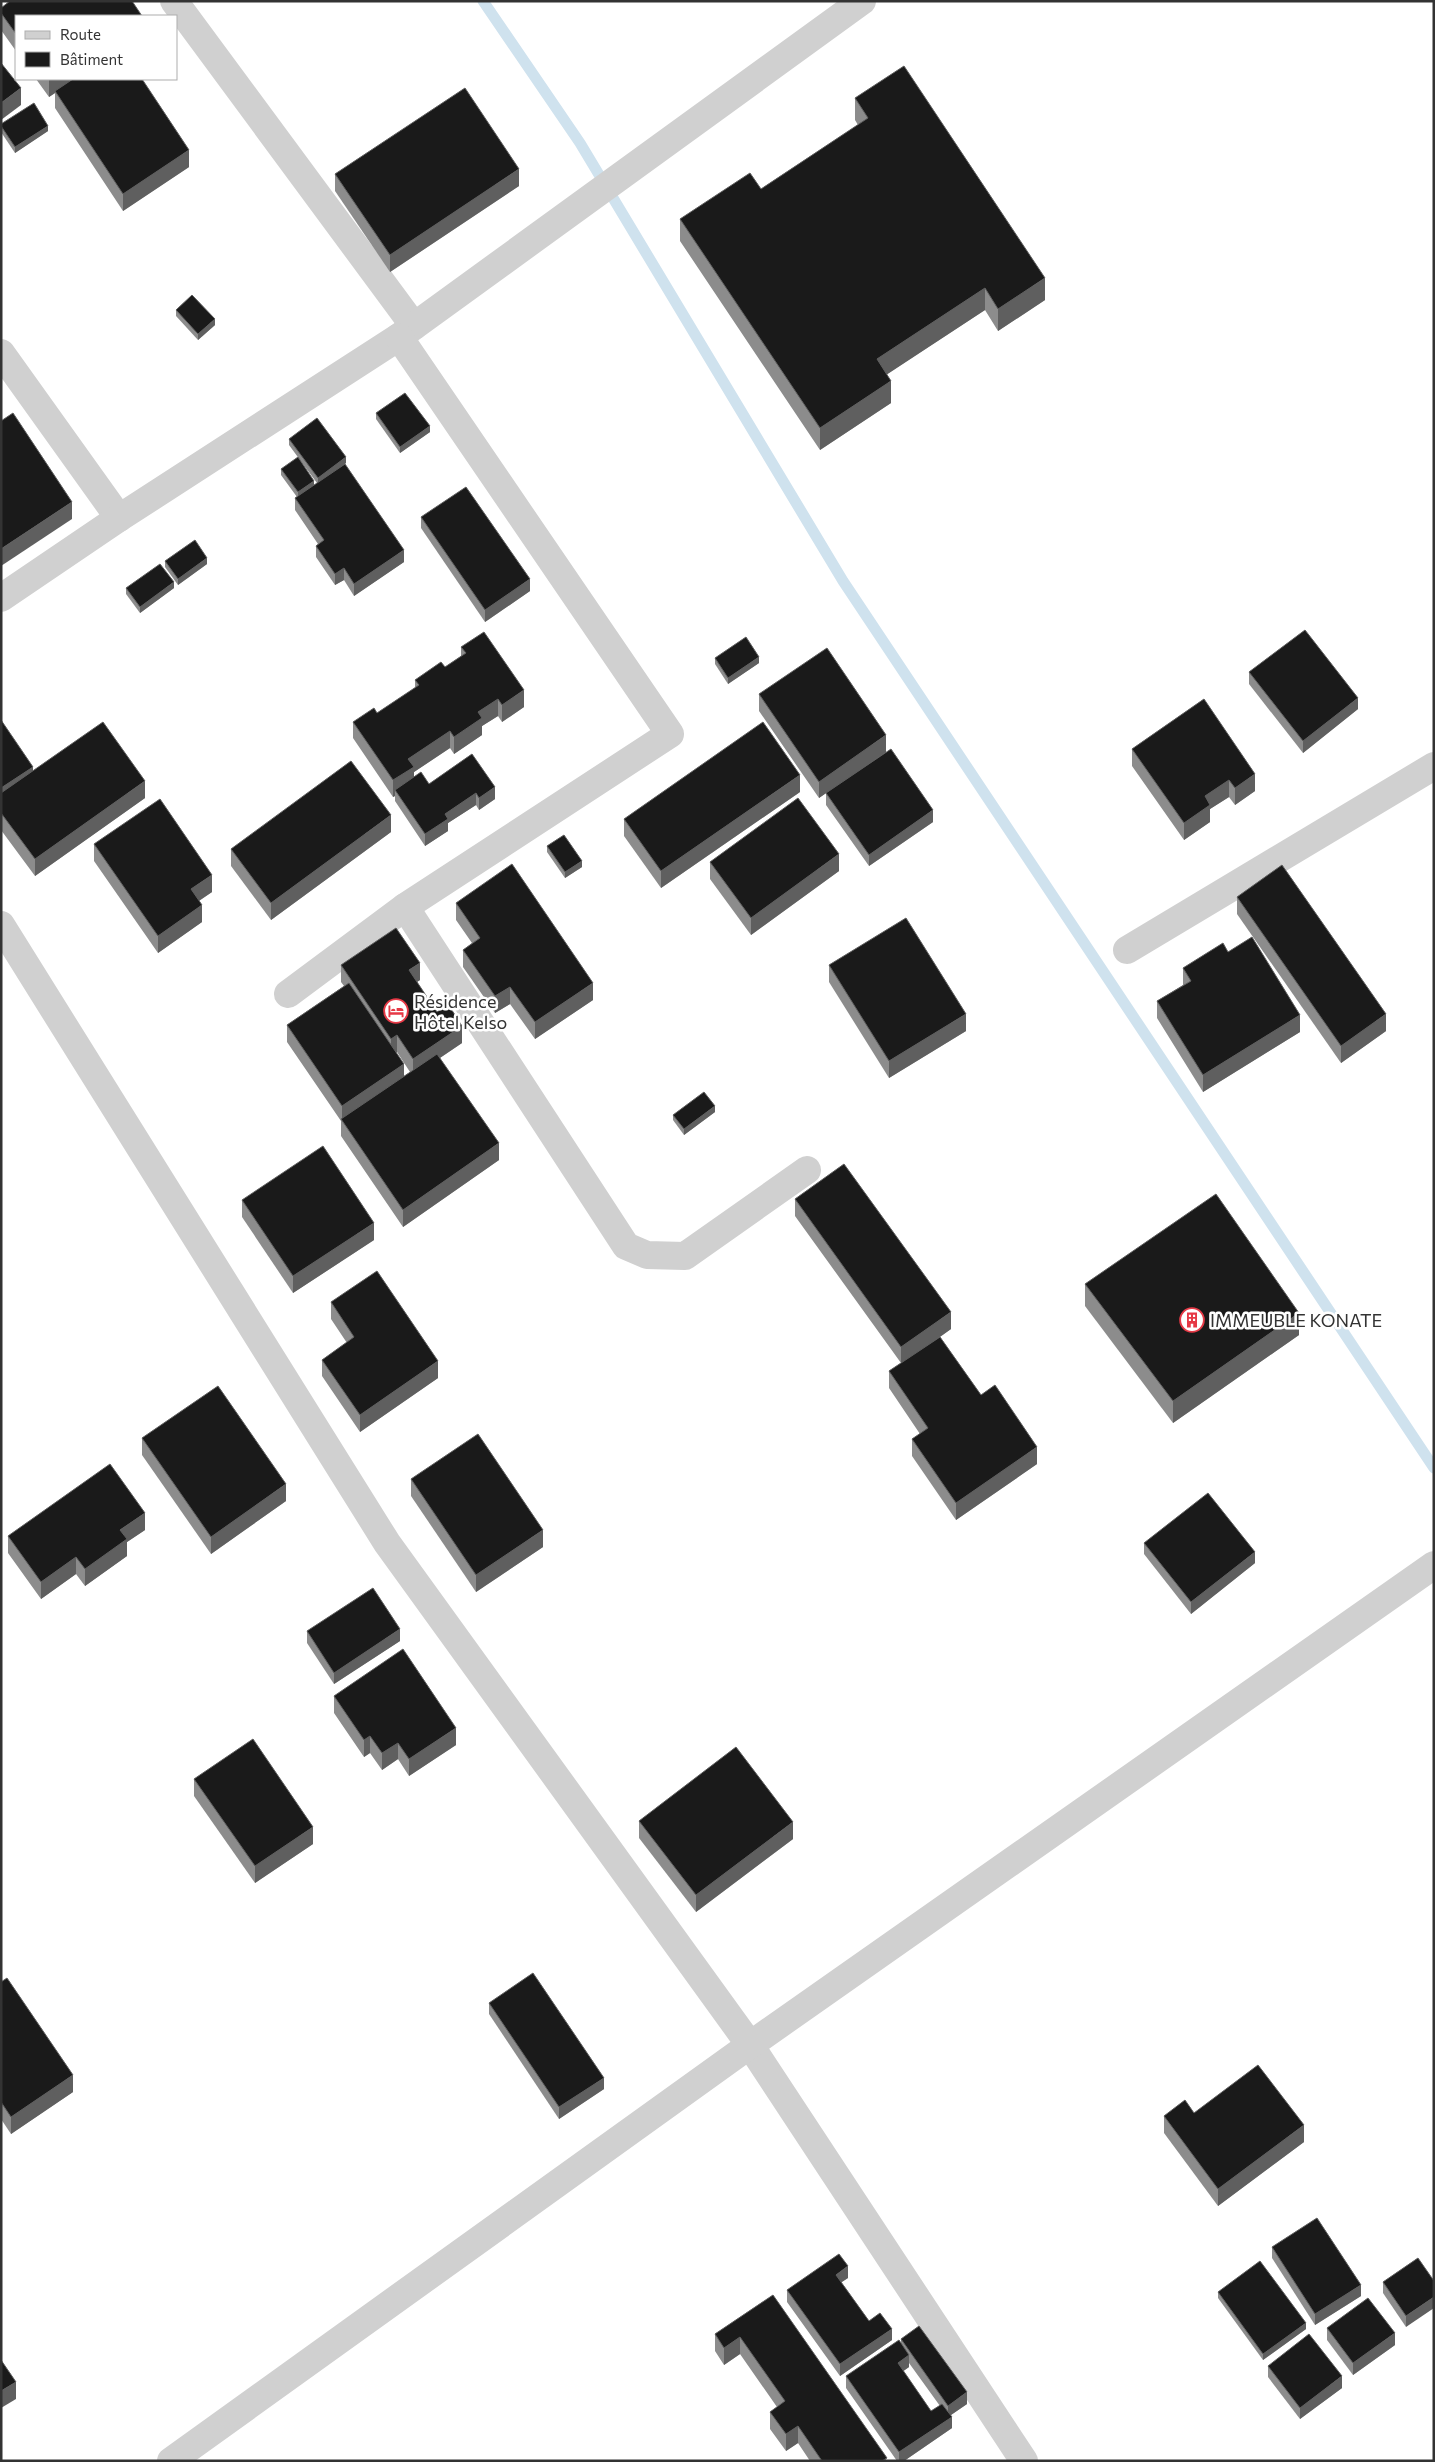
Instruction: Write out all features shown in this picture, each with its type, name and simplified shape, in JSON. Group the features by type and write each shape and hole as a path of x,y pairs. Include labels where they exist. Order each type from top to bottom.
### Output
{"street":[{"path":"174,1 407,332 670,734 405,907 288,994"},
{"path":"1,598 119,518 407,332 862,1"},
{"path":"1,353 119,518"},
{"path":"1126,950 1434,766"},
{"path":"405,907 626,1246 647,1255 685,1256 807,1170"},
{"path":"1,925 387,1542 750,2045 1024,2461"},
{"path":"170,2461 750,2045 1434,1565"}],"building":[{"path":"10,1 132,1 141,15 15,15 15,33 1,13 1,8"},
{"path":"1,63 21,88 1,103"},
{"path":"904,66 1045,278 998,309 985,288 877,359 891,381 820,428 680,219 750,173 761,189 868,118 855,98"},
{"path":"72,80 143,80 189,150 123,194 55,91"},
{"path":"465,88 519,169 390,255 335,174"},
{"path":"34,103 48,126 15,147 1,124"},
{"path":"192,295 215,319 198,334 176,310"},
{"path":"405,393 430,426 400,447 376,413"},
{"path":"13,413 72,502 1,549 1,421"},
{"path":"317,418 346,457 318,478 289,439"},
{"path":"298,457 314,481 298,492 281,469"},
{"path":"345,464 404,550 354,584 344,568 335,574 316,546 324,540 295,498"},
{"path":"466,487 530,579 485,610 421,517"},
{"path":"195,540 207,558 178,579 165,561"},
{"path":"160,564 174,582 140,607 126,588"},
{"path":"1305,630 1358,698 1303,741 1249,672"},
{"path":"484,632 524,690 502,705 498,699 478,712 482,718 454,737 450,731 408,759 414,767 393,780 353,722 374,708 377,713 419,685 415,680 441,662 445,667 466,653 461,647"},
{"path":"746,637 759,657 728,678 715,658"},
{"path":"827,648 886,735 819,782 759,694"},
{"path":"1204,699 1255,774 1235,788 1229,780 1205,796 1210,805 1184,823 1132,749"},
{"path":"1,720 33,767 1,788"},
{"path":"103,722 145,781 35,859 1,813 1,793"},
{"path":"763,722 800,775 661,871 624,819"},
{"path":"891,749 933,810 869,855 826,793"},
{"path":"472,754 495,787 479,798 476,793 445,814 448,819 425,834 395,790 421,772 429,784"},
{"path":"351,761 391,815 271,903 231,849"},
{"path":"798,798 839,854 751,918 710,862"},
{"path":"160,799 212,875 191,889 202,905 158,936 94,844"},
{"path":"564,835 582,861 565,872 547,846"},
{"path":"512,864 593,983 535,1022 510,987 495,996 463,950 480,938 456,903"},
{"path":"1282,865 1386,1014 1341,1046 1237,897"},
{"path":"906,918 966,1014 889,1061 829,965"},
{"path":"396,928 420,963 409,970 437,1012 448,1004 462,1026 413,1059 397,1035 391,1039 341,965"},
{"path":"1252,937 1300,1015 1203,1075 1157,1001 1191,981 1183,968 1223,943 1228,952"},
{"path":"349,983 404,1064 342,1106 287,1025"},
{"path":"437,1054 499,1143 403,1210 341,1119"},
{"path":"704,1092 715,1106 684,1129 673,1115"},
{"path":"323,1146 374,1223 293,1276 242,1200"},
{"path":"844,1164 951,1312 901,1347 795,1199"},
{"name":"IMMEUBLE KONATE","path":"1216,1194 1299,1313 1173,1401 1085,1284"},
{"path":"377,1271 438,1361 360,1415 322,1360 354,1337 331,1302"},
{"path":"940,1337 981,1395 995,1385 1037,1447 956,1503 912,1439 928,1428 889,1371"},
{"path":"218,1386 286,1484 211,1537 142,1438"},
{"path":"478,1434 543,1530 476,1575 411,1479"},
{"path":"110,1464 145,1513 120,1530 127,1539 85,1569 76,1557 41,1582 8,1536"},
{"path":"1208,1493 1255,1552 1191,1602 1144,1543"},
{"path":"373,1588 400,1629 334,1673 307,1631"},
{"path":"403,1649 456,1728 409,1759 398,1743 382,1753 370,1736 364,1740 334,1696"},
{"path":"253,1739 313,1827 255,1866 194,1779"},
{"path":"736,1747 793,1822 696,1895 639,1821"},
{"path":"533,1973 604,2078 559,2107 489,2003"},
{"path":"7,1978 73,2075 11,2117 1,2102 1,1982"},
{"path":"1258,2065 1304,2125 1218,2189 1164,2116 1185,2100 1194,2113"},
{"path":"1317,2218 1361,2285 1315,2314 1272,2247"},
{"path":"839,2254 848,2266 836,2275 869,2321 880,2313 892,2329 840,2364 787,2290"},
{"path":"1418,2258 1434,2281 1434,2297 1406,2316 1383,2282"},
{"path":"1260,2261 1306,2323 1263,2354 1218,2292"},
{"path":"773,2295 887,2458 882,2461 822,2461 798,2426 786,2434 770,2412 785,2401 740,2337 724,2348 715,2334"},
{"path":"1368,2298 1395,2333 1353,2363 1327,2328"},
{"path":"919,2326 967,2392 948,2406 901,2339"},
{"path":"1309,2334 1342,2376 1300,2408 1268,2366"},
{"path":"899,2340 909,2355 898,2363 931,2411 942,2404 952,2417 899,2452 846,2376"},
{"path":"1,2360 16,2382 1,2391"}],"waterway":[{"path":"483,1 580,143 843,581 1434,1468"}],"place":[{"name":"Résidence Hôtel Kelso","path":"396,1011"},
{"name":"IMMEUBLE KONATE","path":"1192,1320"}]}
